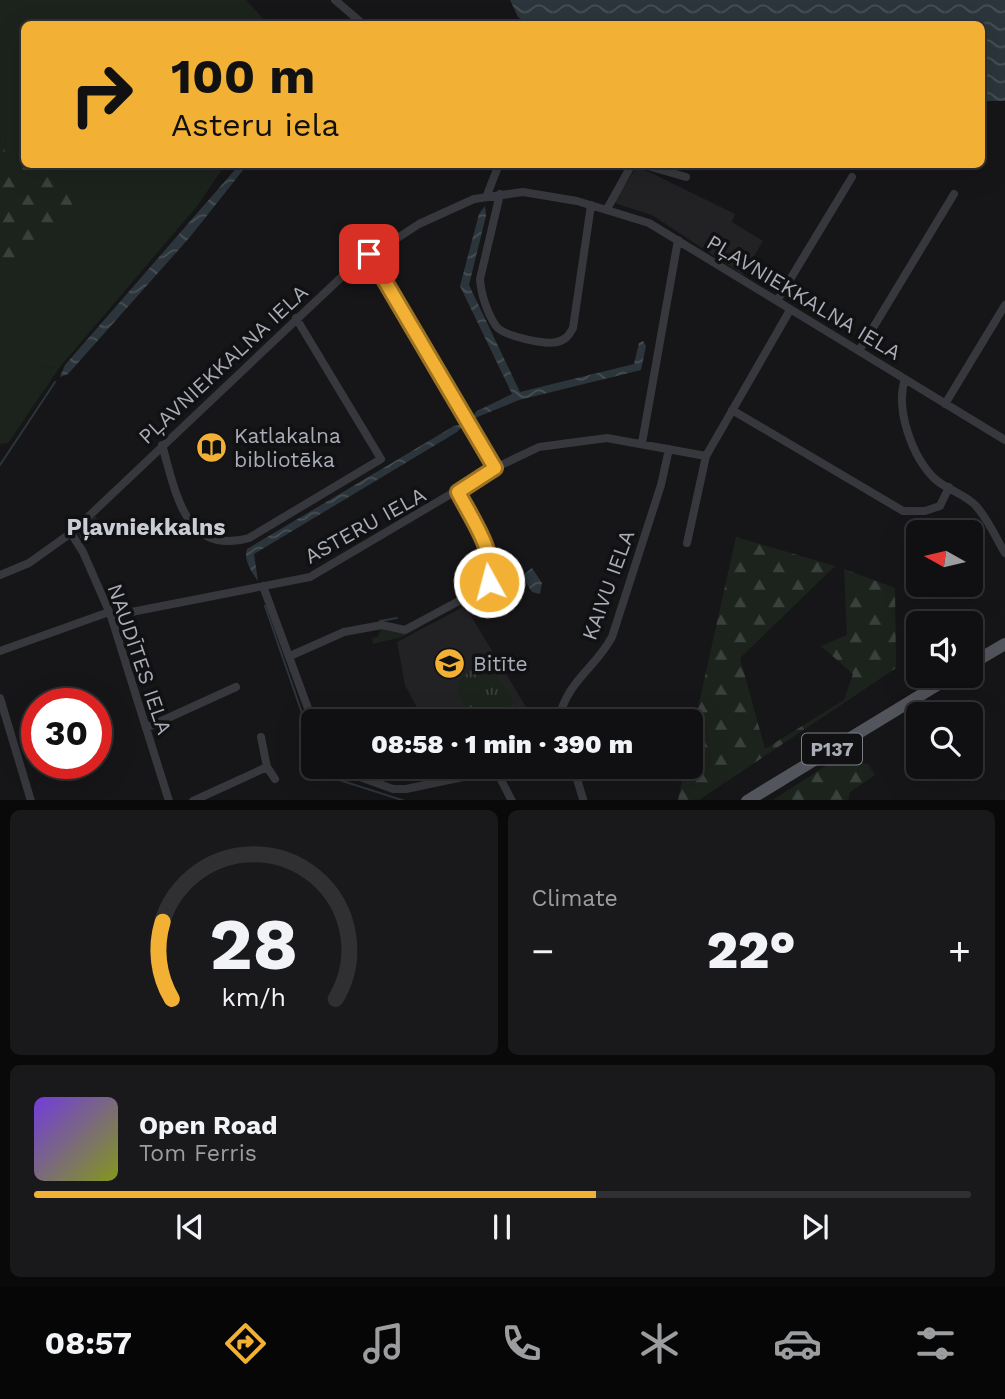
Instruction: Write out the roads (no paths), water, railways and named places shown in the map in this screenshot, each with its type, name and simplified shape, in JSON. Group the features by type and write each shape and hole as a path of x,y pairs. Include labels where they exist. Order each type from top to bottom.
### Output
{"main road":[{"path":"983,657 1005,644"},
{"name":"P137","path":"747,800 932,688"}],"street":[{"path":"335,0 360,21"},
{"path":"487,195 497,168"},
{"path":"607,209 630,168"},
{"path":"655,168 686,177"},
{"path":"777,301 852,177"},
{"name":"PĻAVNIEKKALNA IELA","path":"0,575 34,560 71,533 296,318 369,254 419,224 487,195 537,193 634,216 678,240 1005,440"},
{"path":"500,194 480,279 481,292 496,327 512,336 556,343 567,338 573,328 591,205"},
{"path":"859,351 954,194"},
{"path":"642,443 678,240"},
{"path":"369,254 495,468"},
{"path":"945,404 1005,305"},
{"path":"687,543 706,456 790,310"},
{"path":"162,445 188,520 196,531 214,540 233,542 249,538 382,459 296,318"},
{"path":"905,379 900,402 902,417 916,449 935,478 979,509 1005,552"},
{"path":"732,410 904,511 925,511 940,506 949,487"},
{"name":"ASTERU IELA","path":"0,651 110,614 310,577 530,449 593,438 642,443 706,456"},
{"name":"KAIVU IELA","path":"563,709 577,678 603,653 612,637 661,485 669,449"},
{"path":"290,656 344,632 382,625 405,630 485,587 492,576 485,548 458,492"},
{"name":"NAUDĪTES IELA","path":"71,533 83,552 110,614 169,800"},
{"path":"262,586 308,709"},
{"path":"146,728 236,687"},
{"path":"0,698 31,800"},
{"path":"261,737 267,767 275,779"},
{"path":"193,800 267,767"},
{"path":"366,779 393,789 406,789 453,779"},
{"path":"501,779 513,800"},
{"path":"577,779 583,799"}],"water":[{"path":"510,0 1005,0 1005,101 985,101 985,21 524,21 518,17"},
{"path":"236,168 245,168 190,237 68,374 60,377 65,365"},
{"path":"485,206 486,216 469,285 520,392 634,364 639,343 643,341 646,346 641,370 519,400 470,420 477,411 512,394 460,286 479,214"},
{"path":"464,424 457,432 254,554 258,581 247,561 247,549 454,426"},
{"path":"532,568 542,583 540,594 532,592 522,576"}],"waterway":[{"path":"0,465 55,382"},
{"path":"265,606 301,710"},
{"path":"380,621 397,618"},
{"path":"336,779 402,800"}],"place":[{"name":"Katlakalna bibliotēka","path":"211,447"},
{"name":"Bitīte","path":"450,663"}],"district":[{"name":"Pļavniekkalns","path":"146,527"}]}
